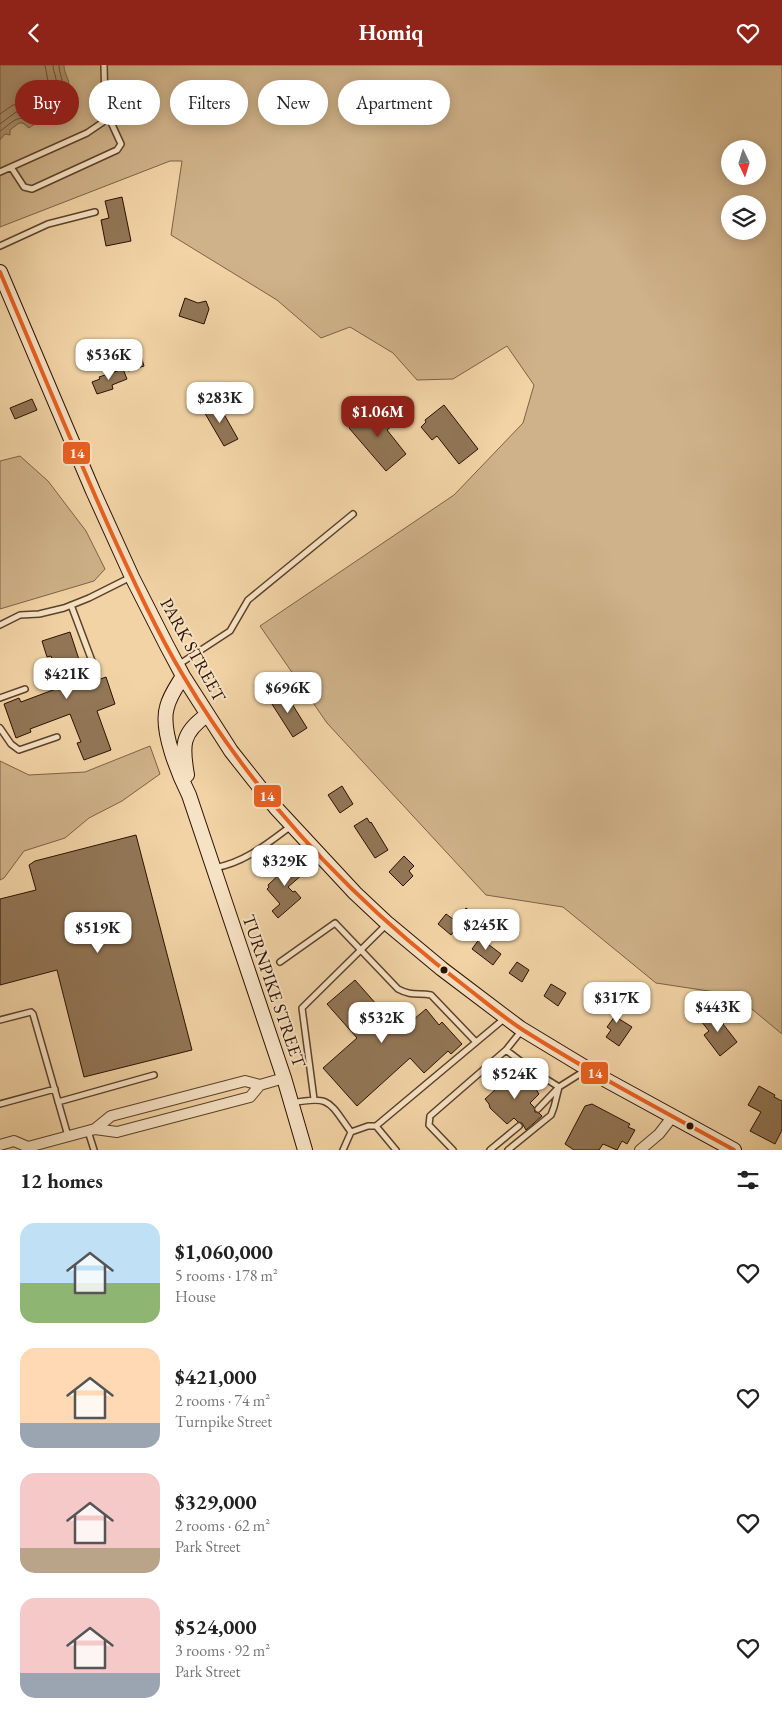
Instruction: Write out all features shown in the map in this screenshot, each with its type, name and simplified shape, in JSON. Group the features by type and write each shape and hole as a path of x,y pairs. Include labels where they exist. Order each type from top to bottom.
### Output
{"main road":[{"name":"PARK STREET","path":"0,272 132,577 180,671 207,715 252,779 292,826 355,893 442,969 522,1030 587,1069 734,1150"},
{"name":"TURNPIKE STREET","path":"180,671 166,708 166,721 173,754 189,795 284,1078 305,1150"},
{"path":"189,795 184,742 188,732 195,723 207,715"}],"street":[{"path":"92,1130 111,1116 245,1081 260,1085 284,1078"},
{"path":"0,1145 14,1141 32,1148 92,1130 116,1132 250,1097 260,1085"},
{"path":"640,1150 660,1134 673,1116"}],"lane":[{"path":"104,65 104,80"},
{"path":"0,171 80,136 98,125"},
{"path":"11,167 24,187 32,189 117,150 121,144 112,125"},
{"path":"0,246 48,224 95,212"},
{"path":"180,671 230,631 248,600 353,514"},
{"path":"0,625 20,615 38,614 71,605 132,577"},
{"path":"71,605 95,669"},
{"path":"0,698 25,689"},
{"path":"0,728 11,744 19,750 57,737"},
{"path":"213,868 223,867 254,854 292,826"},
{"path":"280,963 335,923 398,989 408,995 430,995 476,1041"},
{"path":"314,1099 302,1008 388,923"},
{"path":"0,1020 25,1013 31,1012 33,1014 68,1136"},
{"path":"343,1150 351,1132 368,1126 376,1126 505,1017"},
{"path":"453,1150 429,1125 428,1120 430,1116 506,1050 522,1030"},
{"path":"506,1050 535,1073 559,1087"},
{"path":"538,1109 559,1087 587,1069"},
{"path":"58,1102 154,1075"},
{"path":"508,1150 551,1115 559,1087"},
{"path":"0,1104 55,1089"},
{"path":"292,1103 314,1099 324,1101 332,1107 351,1132"},
{"path":"376,1126 396,1150"},
{"path":"490,1150 520,1126"},
{"path":"92,1130 94,1150"}],"shaded area":[{"path":"0,65 782,65 782,1034 735,995 656,983 563,907 486,895 327,723 260,626 454,495 523,423 534,385 507,346 453,379 417,380 393,353 350,327 321,338 277,300 171,235 182,161 170,161 0,227"},
{"path":"20,456 48,481 86,531 105,569 94,581 0,609 0,461"},
{"path":"150,746 160,774 122,801 89,818 65,838 24,851 4,878 0,880 0,761 29,775 85,772"}],"water":[{"path":"0,65 64,65 68,80 15,80 16,125 10,130 10,135 5,134 0,140"}],"building":[{"path":"122,197 131,241 106,246 101,220 109,218 105,201"},
{"path":"185,298 198,303 206,301 209,309 204,324 179,316"},
{"path":"139,349 144,366 128,371 123,354"},
{"path":"123,369 127,379 112,385 113,389 97,394 92,382 100,379 99,377"},
{"path":"32,399 37,410 15,419 10,408"},
{"path":"217,402 238,439 224,446 203,410"},
{"path":"444,405 478,449 459,464 437,436 432,440 421,427 426,422 425,420"},
{"path":"376,406 392,426 387,430 406,454 386,471 349,428"},
{"path":"70,632 87,684 106,677 115,704 97,711 111,750 84,760 77,743 81,742 70,714 30,729 31,732 16,738 4,704 19,698 21,702 61,687 51,656 47,657 42,641"},
{"path":"284,691 307,728 293,737 270,701"},
{"path":"342,786 353,804 340,813 328,795"},
{"path":"367,818 388,850 375,858 354,826"},
{"path":"136,835 192,1050 84,1077 57,970 0,985 0,899 36,890 29,865 35,861"},
{"path":"404,856 414,866 409,871 413,876 403,886 389,872"},
{"path":"289,858 303,874 288,887 301,898 278,918 272,911 280,904 267,889 268,885 283,871 278,867"},
{"path":"466,908 475,915 468,924 459,917"},
{"path":"446,914 460,924 451,935 438,924"},
{"path":"480,938 501,954 493,965 472,949"},
{"path":"517,962 529,970 522,982 509,973"},
{"path":"355,980 400,1031 426,1009 439,1025 442,1022 462,1044 451,1054 448,1051 424,1073 410,1058 357,1106 323,1068 357,1038 327,1004"},
{"path":"551,984 566,993 558,1006 544,996"},
{"path":"613,998 624,1005 616,1017 632,1027 619,1046 606,1037 611,1030 607,1027 615,1016 605,1010"},
{"path":"715,1009 725,1022 723,1024 737,1042 720,1056 704,1035 709,1031 701,1021"},
{"path":"517,1069 534,1086 539,1094 530,1103 534,1107 535,1112 542,1116 526,1130 522,1123 514,1118 507,1124 490,1108 485,1099 495,1090 494,1082 499,1080 504,1082"},
{"path":"759,1086 782,1101 782,1130 775,1144 750,1131 761,1112 748,1105"},
{"path":"592,1104 630,1124 628,1127 635,1130 627,1144 622,1141 617,1150 603,1144 599,1150 574,1150 565,1144 585,1106"}],"transit line":[{"name":"14","path":"0,272 69,436 155,625 212,722 275,806 310,846 385,920 501,1014 523,1030 575,1061 734,1150"}]}
